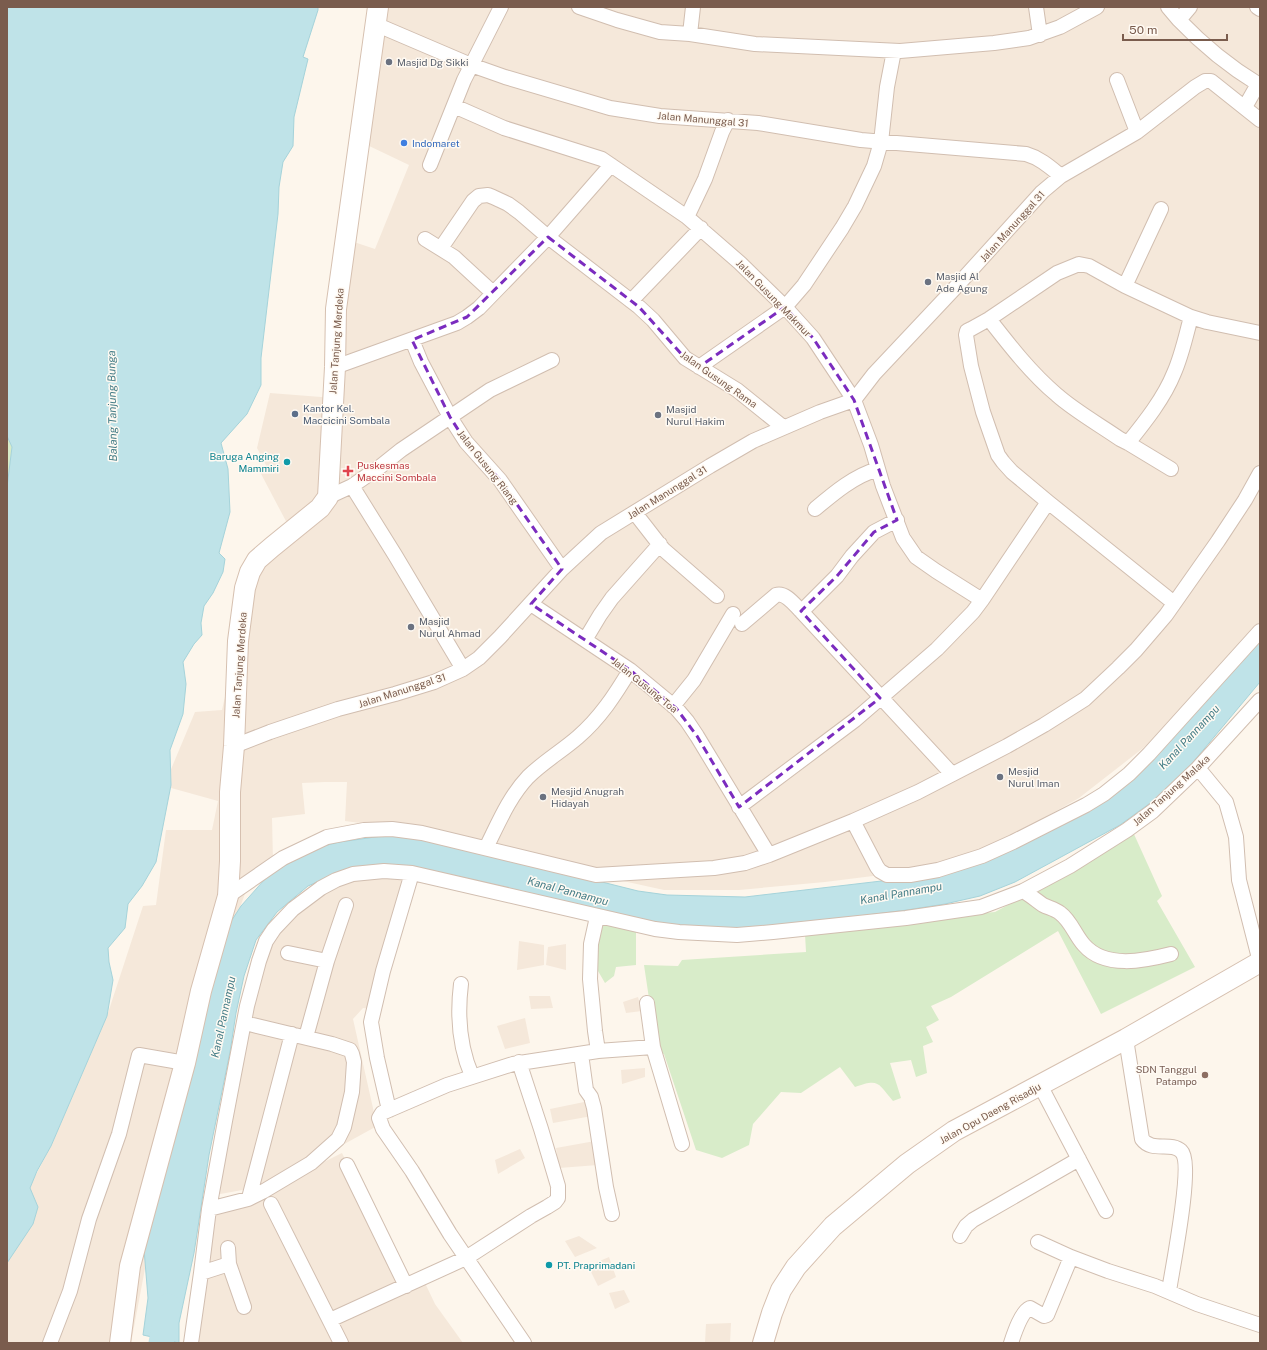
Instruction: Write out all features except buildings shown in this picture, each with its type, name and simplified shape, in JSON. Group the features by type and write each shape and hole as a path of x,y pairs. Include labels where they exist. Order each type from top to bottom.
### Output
{"street":[{"path":"430,164 471,65 501,7"},
{"path":"579,7 617,20 660,32 690,34 756,44 894,51 994,43 1029,38 1060,27 1097,7"},
{"path":"690,34 693,7"},
{"path":"1036,7 1040,35"},
{"path":"1168,7 1191,33 1234,68 1259,84 1245,107"},
{"path":"1179,20 1190,7"},
{"name":"Jalan Manunggal 31","path":"376,16 471,65 505,77 610,108 660,116 758,123 881,142 1026,154 1044,162 1061,176"},
{"name":"Jalan Tanjung Merdeka","path":"120,1343 130,1266 185,1063 201,991 228,896 230,861 230,792 234,746 238,641 245,588 250,572 258,560 320,508 328,497 335,367 336,309 376,16"},
{"path":"699,367 785,307 804,285 827,252 855,206 874,166 881,142 887,87 894,51"},
{"path":"1117,80 1136,132"},
{"name":"Jalan Manunggal 31","path":"234,746 338,709 434,682 463,669 479,658 562,569 602,533 753,441 783,427 854,400 874,374 954,289 1020,214 1042,192 1061,176 1136,132 1195,87 1205,81 1211,81 1260,120"},
{"name":"Jalan Gusung Makmur","path":"454,106 504,128 595,157 611,165 687,217 740,263 785,307 813,338 854,400 903,538 916,557 982,600"},
{"path":"687,217 705,179 722,132 728,120"},
{"path":"335,367 457,323 467,317 479,308 548,237 611,165"},
{"name":"Jalan Gusung Rama","path":"440,248 469,206 479,196 493,197 508,204 653,320 685,358 745,396 783,427"},
{"path":"1125,286 1161,209"},
{"path":"631,301 700,228"},
{"path":"425,239 454,257 493,293"},
{"path":"1174,603 1048,502 1012,472 1003,462 998,455 983,412 971,366 966,335 967,331 989,320 1057,273 1076,265 1083,264 1125,286 1191,316 1207,322 1260,333"},
{"path":"1128,443 1150,414 1173,375 1179,361 1191,316"},
{"path":"989,320 1015,351 1058,396 1128,443 1171,469"},
{"name":"Jalan Gusung Riang","path":"412,340 421,362 450,417 466,442 500,480 562,569"},
{"path":"328,497 352,486 490,390 552,360"},
{"path":"815,509 853,481 866,473 878,469"},
{"path":"228,896 283,858 327,837 364,830 392,829 422,833 596,876 714,868 745,863 769,855 853,821 918,792 1044,725 1085,699 1136,650 1174,603 1218,541 1245,500 1260,473"},
{"path":"352,486 463,669"},
{"path":"739,807 855,720 936,649 973,612 1048,502"},
{"path":"635,512 671,556 716,596"},
{"path":"800,610 802,611 838,576 852,556 874,532 897,520"},
{"path":"585,640 612,598 660,544"},
{"path":"673,706 694,680 738,619 778,594 786,597 800,610 952,774"},
{"name":"Jalan Gusung Toa","path":"530,604 630,670 673,706 691,726 769,855"},
{"path":"853,821 880,872 888,875 910,875 938,870 982,856 1013,842 1086,805 1118,784 1149,754 1260,631"},
{"path":"486,848 517,790 540,766 563,749 596,720 630,670"},
{"name":"Jalan Tanjung Malaka","path":"190,1343 209,1209 247,1006 259,961 266,941 274,929 293,909 321,888 336,880 353,874 384,871 412,873 597,917 655,929 679,932 744,934 952,912 981,907 1023,891 1070,866 1127,830 1152,810 1198,768 1260,700"},
{"path":"1198,768 1226,802 1236,837 1239,880 1260,962"},
{"path":"389,1110 370,1022 383,970 412,873"},
{"path":"1023,891 1044,905 1060,912 1072,926 1084,945 1097,954 1113,961 1145,961 1171,954"},
{"path":"306,1038 327,961 346,905"},
{"path":"597,917 591,944 590,979 598,1051"},
{"path":"288,953 327,961"},
{"name":"Jalan Opu Daeng Risadju","path":"763,1343 772,1312 781,1290 796,1267 833,1226 907,1164 954,1131 1126,1039 1260,962"},
{"path":"461,984 458,1013 460,1038 472,1076"},
{"path":"647,1003 653,1046 682,1144"},
{"path":"209,1209 249,1198 264,1192 311,1163 338,1139 344,1127 352,1092 354,1062 352,1054 347,1048 253,1025"},
{"path":"249,1198 292,1034"},
{"path":"1126,1039 1142,1139 1147,1145 1179,1149 1185,1156 1186,1162 1179,1227 1169,1291"},
{"path":"524,1343 466,1258 412,1171 383,1129 379,1118 382,1113 447,1085 519,1062 598,1051 653,1046"},
{"path":"581,1054 586,1090 591,1098 594,1108 607,1194 612,1214"},
{"path":"50,1343 70,1291 89,1219 119,1134 139,1055 185,1063"},
{"path":"330,1320 466,1258 555,1202 558,1198 558,1186 519,1062"},
{"path":"1040,1085 1106,1211"},
{"path":"960,1236 966,1226 973,1220 1079,1160"},
{"path":"346,1165 406,1286"},
{"path":"271,1204 341,1343"},
{"path":"1038,1242 1071,1257 1108,1271 1155,1286 1197,1304 1260,1325"},
{"path":"228,1248 229,1264 244,1307"},
{"path":"1011,1343 1027,1310 1030,1308 1044,1316 1047,1315 1071,1257"},
{"path":"201,1273 229,1264"}],"highlighted area":[{"path":"548,237 639,307 685,358 699,367 785,307 813,338 854,400 897,520 874,532 837,576 801,611 880,698 739,807 697,736 676,708 630,670 531,604 562,569 500,480 466,442 450,417 412,340 467,317"}],"shaded area":[{"path":"384,7 1260,7 1260,622 1147,745 1079,798 982,853 929,869 825,882 739,890 664,890 623,881 554,860 444,834 345,821 347,782 302,783 305,814 272,818 273,861 247,888 208,997 177,1098 131,1343 7,1343 7,1263 33,1224 38,1207 29,1188 51,1146 107,1016 143,906 156,905 166,830 212,830 218,801 164,786 195,712 222,710 226,692 234,604 288,525 260,472 268,469 257,448 270,393 334,398 348,240 375,249 409,165 365,144"},
{"path":"369,873 412,879 377,1010 363,1008 353,1019 377,1126 270,1185 204,1197 266,944 305,902 334,884"},
{"path":"519,941 544,945 544,965 517,970"},
{"path":"566,944 566,970 546,965 548,947"},
{"path":"529,996 550,996 553,1008 531,1009"},
{"path":"638,997 642,1011 626,1013 623,1002"},
{"path":"525,1018 530,1043 505,1049 497,1026"},
{"path":"645,1068 645,1077 622,1084 621,1070"},
{"path":"589,1101 592,1116 553,1123 550,1109"},
{"path":"595,1141 598,1165 559,1168 556,1148"},
{"path":"520,1149 525,1158 498,1174 495,1160"},
{"path":"342,1153 409,1288 425,1283 435,1304 463,1343 193,1343 210,1212 233,1207"},
{"path":"579,1236 597,1248 575,1257 565,1241"},
{"path":"609,1257 616,1277 598,1286 588,1266"},
{"path":"624,1290 630,1302 615,1309 609,1293"},
{"path":"731,1323 730,1343 705,1343 706,1324"}],"green space":[{"path":"7,436 12,447 7,487"},
{"path":"1133,832 1162,896 1157,901 1195,967 1101,1014 1058,931 951,997 931,1006 939,1020 926,1027 933,1042 923,1046 927,1073 916,1077 911,1060 890,1063 901,1098 893,1101 881,1086 874,1083 863,1084 855,1087 840,1067 801,1093 781,1092 753,1124 749,1145 722,1158 696,1150 664,1054 657,1052 644,965 678,966 682,960 806,952 805,934 938,917 995,912 1081,865"},
{"path":"603,921 636,929 636,965 616,967 614,976 605,983 598,971 596,952"}],"water":[{"name":"Balang Tanjung Bunga","path":"7,7 318,7 318,10 303,57 308,59 294,117 293,146 283,162 279,187 278,214 261,358 261,385 247,414 221,443 228,469 230,512 219,553 225,559 223,572 213,593 204,606 201,623 202,635 194,644 183,662 186,684 183,714 170,750 171,785 156,862 142,886 128,904 125,928 108,948 113,980 107,1016 51,1146 37,1171 30,1188 38,1207 33,1224 7,1263 7,487 12,447 7,436"},
{"path":"1260,638 1260,682 1189,767 1164,793 1120,825 1015,882 980,896 945,904 827,920 792,927 690,930 349,868 308,886 277,912 256,940 244,976 209,1155 194,1253 179,1323 179,1343 143,1335 148,1298 144,1249 184,1099 193,1072 201,1032 204,1005 230,923 241,906 265,879 284,866 319,847 340,842 396,834 638,891 667,895 745,897 907,878 1087,808"}],"waterway":[{"name":"Kanal Pannampu","path":"161,1343 168,1306"}],"place":[{"name":"Masjid Dg Sikki","path":"389,62"},
{"name":"Indomaret","path":"404,143"},
{"name":"Masjid Al Ade Agung","path":"928,282"},
{"name":"Kantor Kel. Maccicini Sombala","path":"295,414"},
{"name":"Masjid Nurul Hakim","path":"658,415"},
{"name":"Baruga Anging Mammiri","path":"287,462"},
{"name":"Puskesmas Maccini Sombala","path":"348,471"},
{"name":"Masjid Nurul Ahmad","path":"411,627"},
{"name":"Mesjid Nurul Iman","path":"1000,777"},
{"name":"Mesjid Anugrah Hidayah","path":"543,797"},
{"name":"SDN Tanggul Patampo","path":"1205,1075"},
{"name":"PT. Praprimadani","path":"549,1265"}]}
